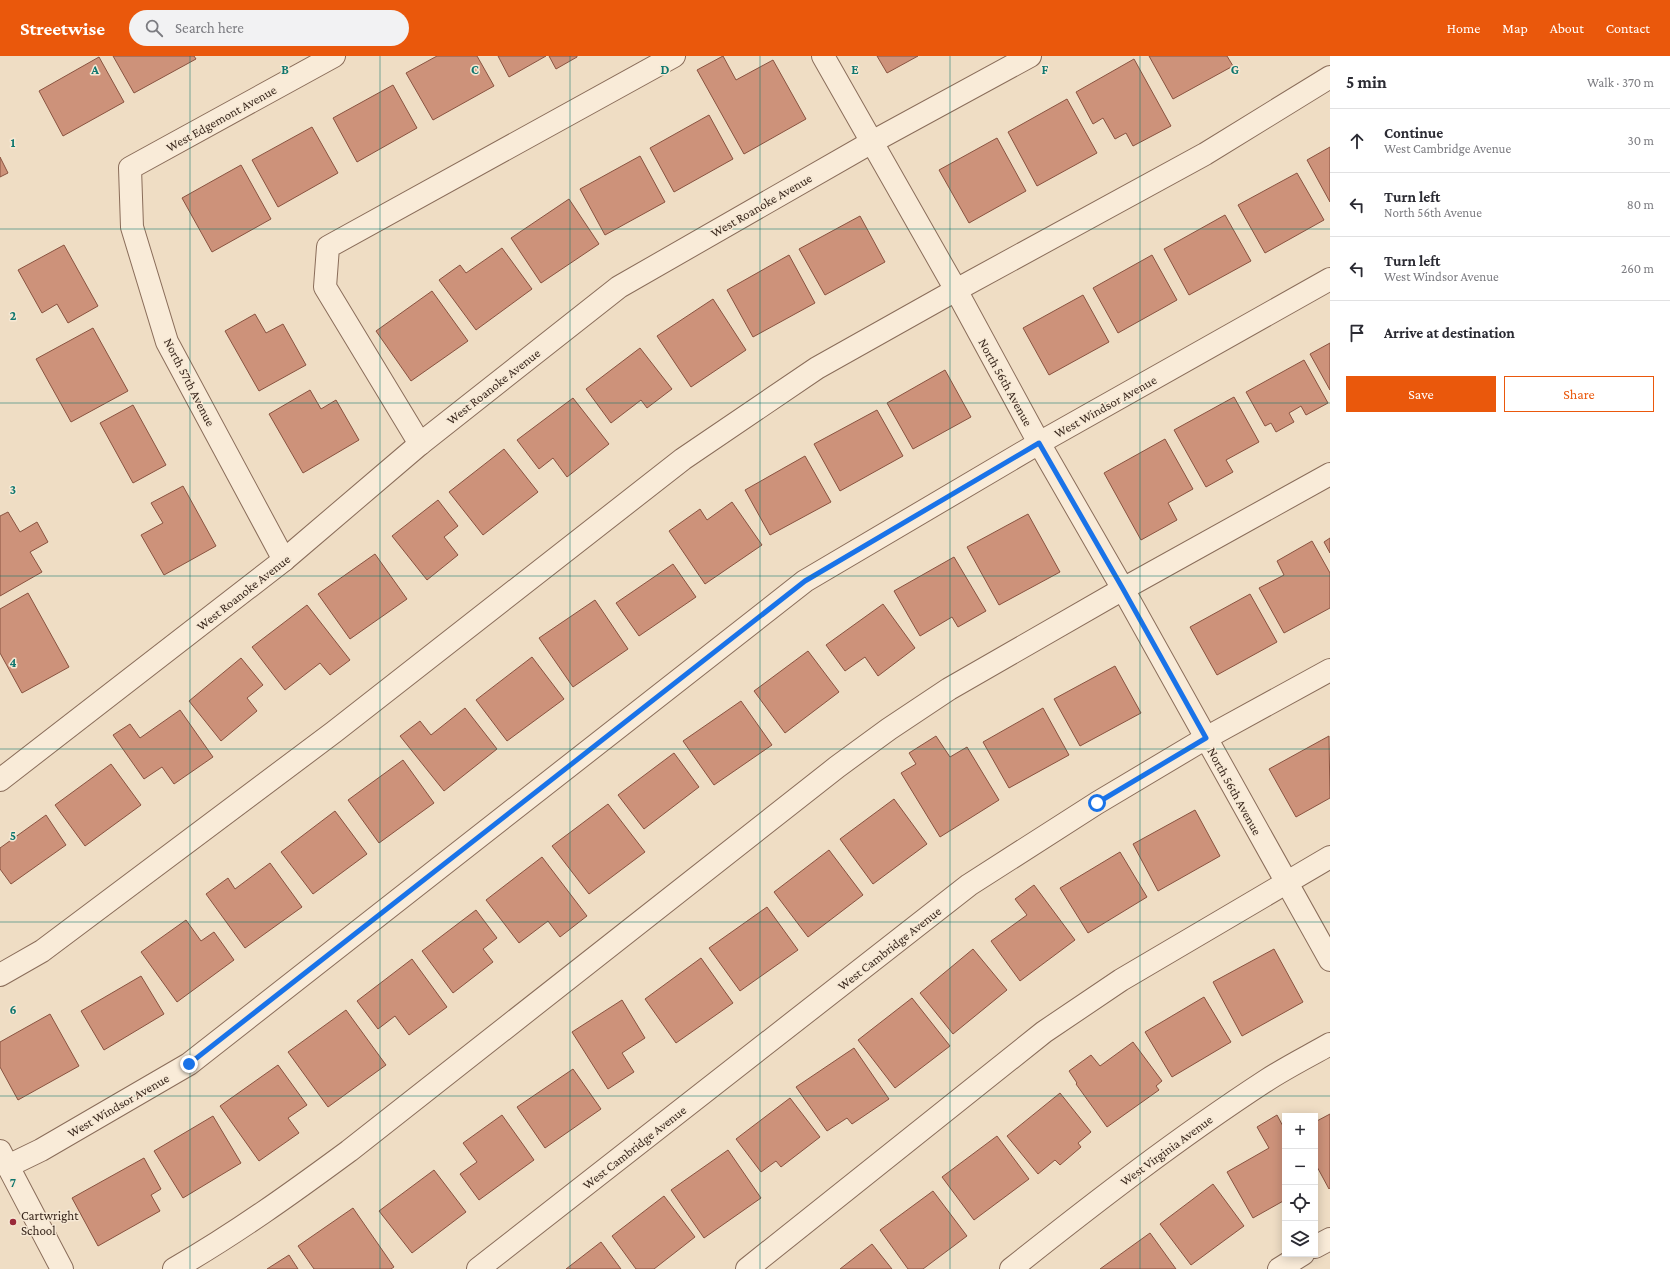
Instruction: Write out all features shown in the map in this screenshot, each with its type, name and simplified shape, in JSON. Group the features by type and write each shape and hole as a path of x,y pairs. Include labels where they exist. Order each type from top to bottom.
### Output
{"street":[{"name":"West Edgemont Avenue","path":"130,168 334,56"},
{"path":"420,444 325,286 328,247 674,56"},
{"name":"North 56th Avenue","path":"823,56 956,290 1039,443 1123,589 1330,960"},
{"name":"West Roanoke Avenue","path":"2,774 284,560 420,444 619,287 872,142 1030,56"},
{"path":"0,975 42,951 322,741 683,459 817,368 1205,154 1330,77"},
{"name":"North 57th Avenue","path":"130,168 132,227 167,342 284,560"},
{"name":"West Windsor Avenue","path":"4,1158 41,1150 189,1064 805,581 1039,443 1330,279"},
{"path":"174,1269 296,1190 343,1155 825,777 889,729 949,689 1123,589 1330,474"},
{"name":"West Cambridge Avenue","path":"478,1269 969,886 1097,803 1206,738 1330,670"},
{"path":"747,1269 1044,1032 1121,980 1330,857"},
{"name":"West Virginia Avenue","path":"1011,1269 1093,1204 1191,1131 1268,1079 1330,1044"},
{"path":"4,1158 62,1269"},
{"path":"1318,1245 1330,1238"},
{"path":"1279,1269 1299,1257"}],"building":[{"path":"113,56 194,56 196,59 134,93"},
{"path":"437,56 477,56 494,86 433,120 406,73"},
{"path":"498,56 546,56 509,77"},
{"path":"549,56 577,56 577,57 556,69"},
{"path":"723,56 736,80 773,60 806,119 744,154 697,70"},
{"path":"877,56 918,56 887,73"},
{"path":"1149,56 1227,56 1233,66 1173,99"},
{"path":"99,57 124,102 63,136 39,91"},
{"path":"1134,59 1171,126 1133,146 1126,133 1115,139 1103,118 1093,124 1076,92"},
{"path":"393,85 417,128 357,162 333,118"},
{"path":"1067,99 1097,153 1037,186 1008,132"},
{"path":"709,115 733,159 674,192 650,148"},
{"path":"312,127 338,173 278,207 252,160"},
{"path":"997,138 1026,191 969,223 939,170"},
{"path":"1330,147 1330,202 1307,160"},
{"path":"640,156 665,202 605,235 580,189"},
{"path":"0,157 8,173 0,177"},
{"path":"241,165 271,219 212,252 182,198"},
{"path":"1297,173 1324,220 1265,253 1238,205"},
{"path":"569,199 599,244 541,283 511,238"},
{"path":"1225,215 1251,261 1189,295 1164,249"},
{"path":"860,216 885,262 825,295 799,249"},
{"path":"64,245 98,306 68,323 57,304 42,313 18,270"},
{"path":"502,248 532,289 476,330 439,280 460,265 466,273"},
{"path":"789,255 815,303 753,337 727,290"},
{"path":"1152,255 1177,300 1118,333 1093,288"},
{"path":"432,291 468,341 411,381 376,331"},
{"path":"1083,295 1109,342 1049,375 1023,328"},
{"path":"713,299 746,350 691,387 657,336"},
{"path":"255,314 266,333 283,324 306,365 259,391 225,331"},
{"path":"93,328 128,391 71,422 36,359"},
{"path":"1330,343 1330,390 1310,354"},
{"path":"640,348 672,389 647,408 641,400 611,423 586,389"},
{"path":"1304,360 1328,403 1306,415 1301,406 1289,413 1294,422 1276,432 1271,423 1265,426 1246,392"},
{"path":"945,370 971,417 913,449 887,403"},
{"path":"310,390 321,409 336,400 359,440 303,473 269,414"},
{"path":"1234,397 1259,442 1226,460 1233,472 1206,487 1174,430"},
{"path":"573,398 609,444 567,477 553,458 539,469 517,440"},
{"path":"133,405 166,465 133,483 100,423"},
{"path":"877,410 903,456 840,491 814,444"},
{"path":"1165,439 1193,489 1168,503 1177,520 1141,540 1104,473"},
{"path":"504,449 538,492 483,535 449,492"},
{"path":"805,456 831,502 770,535 745,490"},
{"path":"183,486 216,546 164,575 141,535 163,523 151,503"},
{"path":"438,500 458,526 444,537 458,555 427,580 392,536"},
{"path":"732,502 762,545 705,584 669,531 700,509 707,520"},
{"path":"8,512 20,532 37,522 48,542 30,552 42,572 0,596 0,516"},
{"path":"1028,514 1060,572 999,605 967,547"},
{"path":"1330,538 1330,553 1324,542"},
{"path":"1312,541 1330,573 1330,608 1284,633 1259,588 1284,575 1277,561"},
{"path":"375,554 407,599 350,639 318,594"},
{"path":"954,557 986,611 958,627 952,617 920,636 894,591"},
{"path":"673,564 696,597 639,636 616,603"},
{"path":"28,593 69,667 22,693 0,653 0,609"},
{"path":"1250,594 1277,642 1217,675 1190,627"},
{"path":"595,600 628,649 573,687 539,638"},
{"path":"883,604 915,648 878,676 865,657 845,671 826,645"},
{"path":"307,605 350,660 330,675 320,663 285,690 252,647"},
{"path":"808,651 839,692 785,733 754,691"},
{"path":"532,657 564,699 507,741 476,700"},
{"path":"241,658 263,685 247,698 257,711 221,741 189,701"},
{"path":"1115,666 1141,713 1080,746 1054,699"},
{"path":"741,701 772,745 714,785 683,741"},
{"path":"465,708 497,749 444,791 400,736 420,721 431,735"},
{"path":"1043,708 1069,755 1009,788 983,742"},
{"path":"180,710 213,757 174,784 162,767 144,779 113,735 130,724 140,738"},
{"path":"936,736 950,757 967,747 999,800 940,837 901,773 916,764 909,753"},
{"path":"1329,736 1330,798 1296,817 1269,769"},
{"path":"674,753 699,787 644,829 618,795"},
{"path":"403,760 434,803 379,843 348,800"},
{"path":"111,764 141,805 85,846 55,805"},
{"path":"894,799 927,844 873,884 840,839"},
{"path":"608,804 645,852 589,894 552,846"},
{"path":"1195,810 1220,856 1158,891 1133,844"},
{"path":"335,811 367,854 313,894 281,852"},
{"path":"46,815 66,845 11,884 0,869 0,848"},
{"path":"829,850 863,895 808,937 774,892"},
{"path":"1120,852 1147,897 1088,933 1060,888"},
{"path":"542,857 587,916 560,937 548,921 519,943 486,900"},
{"path":"270,863 302,907 245,948 206,894 228,878 235,889"},
{"path":"1034,885 1075,940 1020,981 991,941 1027,915 1015,899"},
{"path":"767,907 798,950 740,991 709,948"},
{"path":"476,910 497,938 483,949 493,962 453,993 422,951"},
{"path":"186,920 201,941 214,932 234,960 177,1002 141,952"},
{"path":"973,949 1007,990 953,1034 920,993"},
{"path":"1274,949 1303,1002 1242,1036 1213,982"},
{"path":"701,958 733,1003 676,1043 645,999"},
{"path":"412,959 447,1007 409,1035 395,1016 378,1029 357,1001"},
{"path":"141,976 164,1014 104,1050 81,1011"},
{"path":"1204,997 1231,1042 1172,1077 1145,1032"},
{"path":"912,998 950,1046 895,1088 858,1040"},
{"path":"622,1000 645,1038 622,1053 634,1072 608,1089 572,1032"},
{"path":"346,1010 386,1065 328,1107 288,1052"},
{"path":"50,1014 79,1066 18,1100 0,1067 0,1042"},
{"path":"1133,1042 1162,1081 1156,1086 1159,1090 1107,1127 1076,1084 1077,1083 1069,1071 1091,1055 1100,1066"},
{"path":"854,1048 889,1099 852,1124 847,1118 827,1131 796,1087"},
{"path":"278,1065 307,1105 288,1118 299,1133 259,1161 220,1106"},
{"path":"573,1069 601,1109 545,1148 517,1107"},
{"path":"1060,1093 1091,1132 1078,1143 1081,1147 1060,1165 1055,1160 1038,1174 1007,1136"},
{"path":"790,1098 820,1137 781,1167 776,1161 761,1172 736,1139"},
{"path":"1330,1114 1329,1189 1318,1169 1318,1120"},
{"path":"502,1115 534,1160 479,1200 460,1174 477,1162 463,1143"},
{"path":"1277,1115 1282,1124 1282,1202 1253,1218 1227,1172 1269,1148 1257,1127"},
{"path":"213,1116 241,1163 183,1198 154,1151"},
{"path":"997,1136 1029,1179 974,1220 942,1177"},
{"path":"728,1150 761,1198 704,1238 671,1190"},
{"path":"144,1158 161,1189 151,1195 160,1211 98,1246 72,1198"},
{"path":"434,1170 466,1212 412,1253 379,1211"},
{"path":"1213,1184 1244,1226 1191,1265 1160,1224"},
{"path":"933,1191 967,1236 923,1269 908,1269 880,1230"},
{"path":"664,1196 695,1237 654,1269 636,1269 612,1236"},
{"path":"353,1208 394,1267 391,1269 314,1269 298,1246"},
{"path":"1150,1233 1176,1269 1100,1269"},
{"path":"601,1242 621,1269 566,1269"},
{"path":"872,1244 892,1269 840,1269"},
{"path":"289,1255 298,1269 267,1269"}],"place":[{"name":"Cartwright School","path":"13,1222"}],"route":[{"path":"189,1064 805,581 1039,443 1206,738 1097,803"}]}
